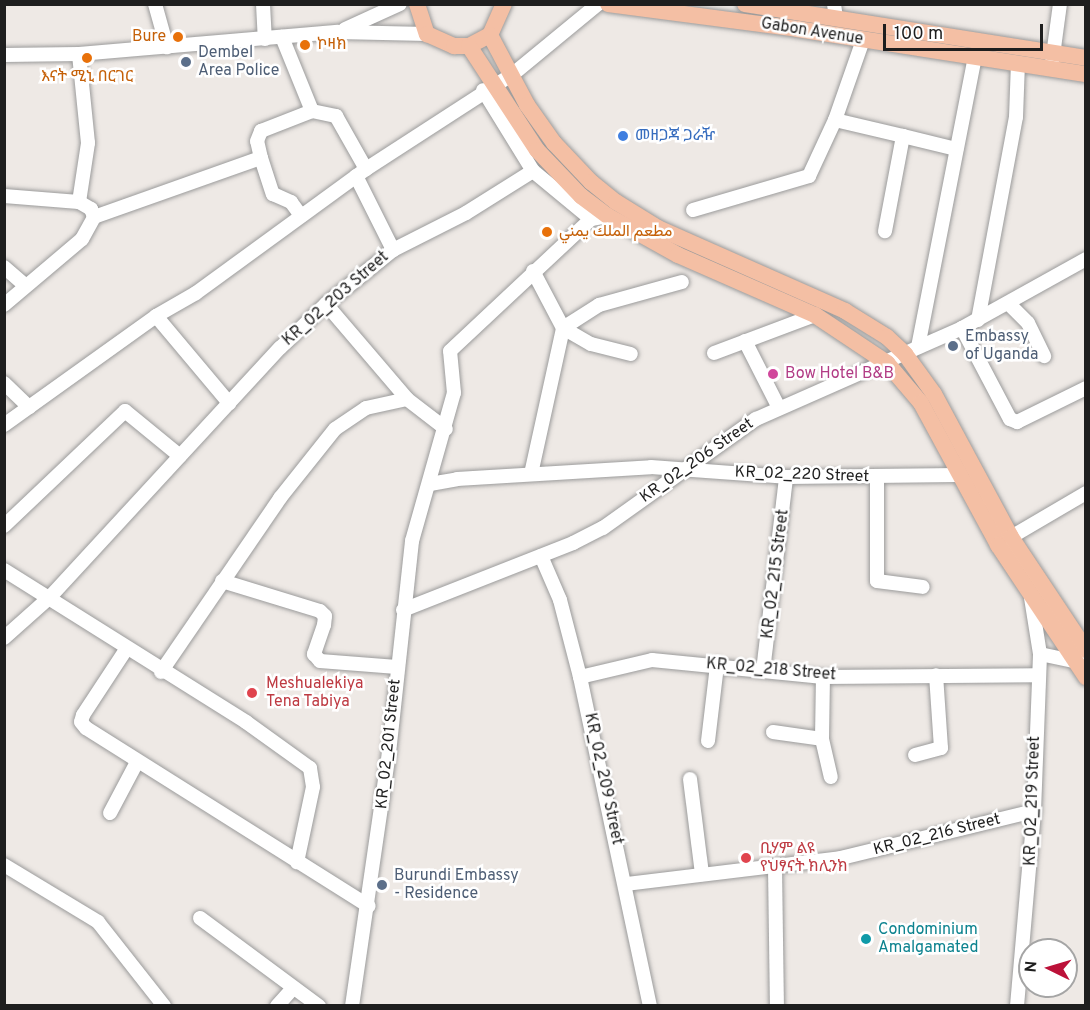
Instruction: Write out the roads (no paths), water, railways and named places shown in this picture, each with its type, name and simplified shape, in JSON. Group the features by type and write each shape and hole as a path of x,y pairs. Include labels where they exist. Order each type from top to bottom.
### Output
{"main road":[{"path":"417,4 427,34 454,46 469,46 490,35 506,5"},
{"name":"Gabon Avenue","path":"608,4 1018,63 1086,58"},
{"name":"Gabon Avenue","path":"745,4 835,11 1052,61 1086,74"},
{"path":"490,35 513,74 527,105 554,143 591,182 616,202 658,228 845,311 912,350 1011,537 1082,655 1086,677"},
{"path":"469,46 490,87 537,150 600,217 678,255 815,315 886,363 921,403 958,476 1031,598 1082,655"}],"street":[{"path":"155,4 167,47"},
{"path":"263,4 265,39"},
{"path":"338,32 400,4"},
{"path":"4,425 156,316 196,293 361,172 513,74 598,4"},
{"path":"1052,61 1060,4"},
{"path":"4,56 79,54 338,32 427,34"},
{"path":"282,37 312,111"},
{"path":"693,210 809,176 835,120 863,40"},
{"path":"79,54 88,143 79,202"},
{"path":"912,350 975,56"},
{"path":"978,320 1016,117 1018,63"},
{"path":"490,87 533,171 600,217 533,271 563,328 591,344 631,354"},
{"path":"302,216 291,202 273,194 257,141 261,131 312,111 336,116 393,250"},
{"path":"835,120 956,149"},
{"path":"885,231 903,136"},
{"path":"4,305 82,239 94,218 261,158"},
{"name":"KR_02_203 Street","path":"4,638 50,597 229,402 326,304 393,250 466,213 533,171"},
{"path":"4,196 79,202 91,209 94,218"},
{"name":"KR_02_206 Street","path":"403,610 541,556 603,528 731,435 779,408 962,328 1084,264"},
{"path":"4,267 25,285"},
{"name":"KR_02_201 Street","path":"352,1005 369,906 412,541 446,429 454,393 450,351 533,271"},
{"path":"531,474 563,328 599,305 682,282"},
{"path":"1008,303 1028,323 1044,356"},
{"path":"326,304 407,399 446,429"},
{"path":"714,353 815,315"},
{"path":"156,316 229,402"},
{"path":"962,328 1010,418 1017,422 1086,388"},
{"path":"745,341 779,408"},
{"path":"4,383 29,408"},
{"path":"161,672 222,580 335,429 366,408 407,399"},
{"path":"4,526 125,411 180,456"},
{"name":"KR_02_220 Street","path":"430,484 531,474 651,467 786,477 958,476"},
{"name":"KR_02_215 Street","path":"763,671 786,477"},
{"path":"877,478 877,581 923,587"},
{"path":"1011,537 1086,493"},
{"name":"KR_02_209 Street","path":"541,556 560,600 580,677 650,1005"},
{"path":"4,570 50,597 161,672 246,722 310,768 313,787 297,862"},
{"path":"222,580 320,611 325,616 324,625 314,654 320,661 397,667"},
{"name":"KR_02_219 Street","path":"1017,1005 1034,811 1037,675 1040,654 1031,598"},
{"path":"127,648 81,722 137,762 369,906"},
{"path":"1040,654 1082,655"},
{"name":"KR_02_218 Street","path":"580,677 652,660 717,664 823,677 1037,675"},
{"path":"708,741 717,664"},
{"path":"915,755 941,748 936,675"},
{"path":"823,677 822,739 831,777"},
{"path":"772,732 822,739"},
{"path":"110,813 137,762"},
{"path":"690,779 702,874"},
{"name":"KR_02_216 Street","path":"626,884 841,858 1034,811"},
{"path":"4,865 98,922 164,1005"},
{"path":"775,867 777,1005"},
{"path":"200,918 319,1005"},
{"path":"277,1005 293,988"}],"place":[{"name":"Bure","path":"178,37"},
{"name":"ኮዛክ","path":"305,45"},
{"name":"እናት ሚኒ በርገር","path":"87,58"},
{"name":"Dembel Area Police","path":"186,62"},
{"name":"መዘጋጃ ጋራዥ","path":"623,136"},
{"name":"مطعم الملك يمني","path":"547,232"},
{"name":"Embassy of Uganda","path":"953,346"},
{"name":"Bow Hotel B&B","path":"773,374"},
{"name":"Meshualekiya Tena Tabiya","path":"252,693"},
{"name":"ቢሃም ልዩ የህፃናት ክሊንክ","path":"746,858"},
{"name":"Burundi Embassy - Residence","path":"382,885"},
{"name":"Condominium Amalgamated","path":"866,939"}]}
